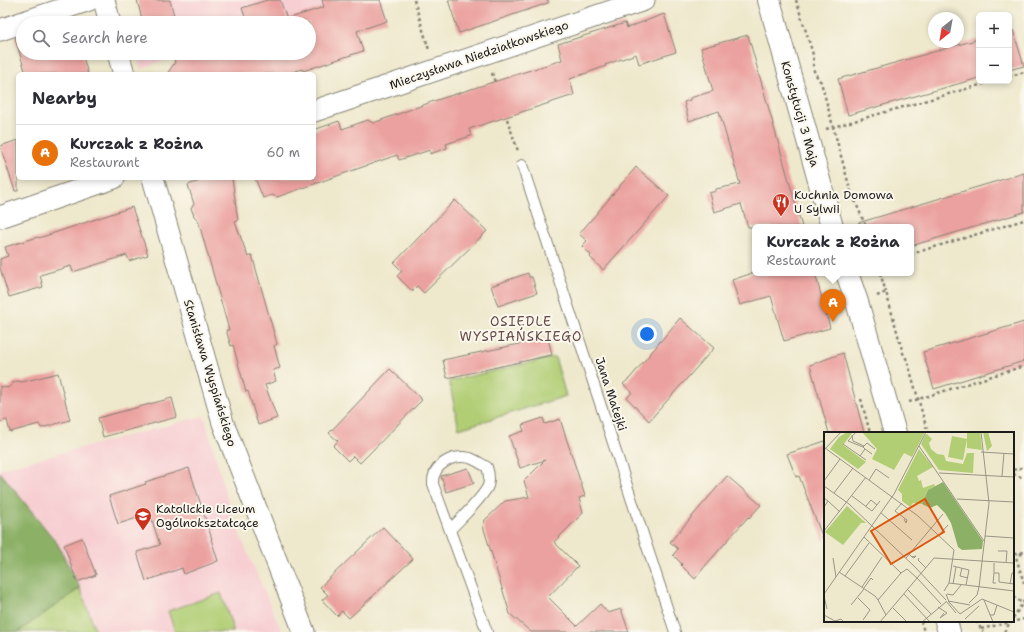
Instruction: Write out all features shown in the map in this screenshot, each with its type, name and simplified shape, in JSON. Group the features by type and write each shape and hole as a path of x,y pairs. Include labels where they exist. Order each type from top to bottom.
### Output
{"street":[{"path":"42,16 89,0"},
{"path":"104,0 108,16"},
{"name":"Mieczysława Niedziałkowskiego","path":"316,109 644,0"},
{"name":"Konstytucji 3 Maja","path":"769,0 831,224"},
{"path":"0,30 16,25"},
{"path":"120,60 123,72"},
{"path":"0,217 108,180"},
{"name":"Stanisława Wyspiańskiego","path":"154,180 223,423 304,632"},
{"path":"848,276 895,432"},
{"path":"946,622 949,632"}],"lane":[{"name":"Jana Matejki","path":"522,165 675,632"},
{"path":"450,530 483,493 488,485 489,476 487,467 469,458 460,457 442,464 433,476 433,484 487,632"}],"path":[{"path":"414,0 435,70"},
{"path":"796,0 813,53 812,67 814,73 821,82 850,189 865,224"},
{"path":"1012,76 1024,72"},
{"path":"822,130 984,84"},
{"path":"507,119 522,165"},
{"path":"914,253 1024,220"},
{"path":"881,276 886,292"},
{"path":"909,402 1024,366"},
{"path":"1014,470 1024,467"},
{"path":"1014,474 1024,478"},
{"path":"1024,552 1014,555 1024,583"},
{"path":"1019,553 1024,557"},
{"path":"1014,597 1024,603 1014,617"},
{"path":"1014,621 1024,619"},
{"path":"921,622 924,632"},
{"path":"982,630 1011,622"},
{"path":"1004,632 1011,622"}],"shaded area":[{"path":"137,0 382,0 387,21 357,32 363,51 303,71 302,69 293,72 169,72 171,67 176,65 174,60 316,60 316,16 141,16"},
{"path":"138,60 165,60 141,69"},
{"name":"Katolickie Liceum Ogólnokształcące","path":"204,416 233,519 282,632 96,632 80,588 57,543 0,472 0,469"}],"green space":[{"path":"555,357 566,396 459,429 449,381"},
{"path":"0,472 57,543 80,588 18,632 0,632"},
{"path":"80,588 96,632 18,632"},
{"path":"221,593 234,632 175,632 168,611"}],"building":[{"path":"137,0 170,0 174,16 141,16"},
{"path":"267,0 280,0 286,16 245,16 242,8"},
{"path":"322,0 380,0 387,21 357,31 363,51 303,71 302,69 293,72 168,72 175,62 174,60 316,60 316,16 296,16 324,7"},
{"path":"448,0 548,0 548,3 459,33"},
{"path":"664,14 676,52 639,64 636,54 570,79 574,95 469,129 471,136 446,144 447,148 430,154 430,150 399,160 397,155 277,197 272,195 263,198 256,180 316,180 316,129 339,121 342,129 368,120 373,123 437,100 562,60 558,44 625,23 627,28"},
{"path":"1012,30 1024,66 1012,69 1012,48"},
{"path":"748,35 801,224 752,224 752,227 748,227 741,204 714,212 709,193 716,191 716,189 740,184 719,111 689,121 684,102 690,100 690,98 713,91 701,48"},
{"path":"976,40 976,79 848,115 838,79 947,48 964,48 964,43"},
{"path":"22,60 84,60 87,72 25,72"},
{"path":"16,141 16,180 18,180 18,191 15,191 0,146"},
{"path":"636,167 669,196 603,270 590,257 591,255 582,246 587,241 579,234"},
{"path":"1024,173 1024,212 914,245 914,224 858,223"},
{"path":"202,180 232,180 238,221 235,222 248,257 252,255 277,344 274,346 280,368 273,370 276,381 265,385 277,418 258,425 248,391 246,392 233,345 231,346 226,330 229,330 198,220 194,216 191,208 194,204 188,185"},
{"path":"455,200 487,231 424,293 417,286 412,291 397,276 402,271 394,263"},
{"path":"132,207 148,255 129,261 127,255 73,272 71,266 40,275 43,287 9,297 0,268 0,259 8,256 5,247 38,237 39,238"},
{"path":"528,273 529,277 532,277 537,293 498,306 491,286"},
{"path":"752,273 752,276 816,276 830,328 784,341 771,296 740,305 732,280"},
{"path":"680,318 714,348 649,421 627,398 632,392 623,384 630,378"},
{"path":"1024,322 1024,361 934,389 923,352"},
{"path":"548,338 552,355 447,378 443,360"},
{"path":"843,353 864,432 829,432 810,365"},
{"path":"390,369 422,400 360,463 353,456 348,461 333,446 338,441 329,433"},
{"path":"58,373 70,420 41,428 39,424 10,432 7,420 0,422 0,386 8,388 13,383 18,381 22,382"},
{"path":"172,398 177,417 103,437 98,418"},
{"path":"543,418 545,424 560,419 585,496 579,498 583,513 554,542 578,566 548,597 577,626 600,604 608,613 621,609 629,632 531,632 510,614 483,526 485,520 505,501 529,497 524,481 545,460 520,468 509,436 524,431 522,425"},
{"path":"824,441 824,541 799,476 796,477 787,454"},
{"path":"189,468 218,561 184,574 182,568 146,581 137,552 160,545 150,514 118,524 109,496 146,484 145,482"},
{"path":"468,468 474,483 446,492 441,476"},
{"path":"727,476 761,505 749,518 748,517 695,579 673,555 678,549 670,542"},
{"path":"383,527 413,559 349,618 342,611 337,616 322,600 328,595 320,587"},
{"path":"82,538 96,575 77,582 64,545"}],"place":[{"name":"Kuchnia Domowa U Sylwii","path":"781,217"},
{"name":"Kurczak z Rożna","path":"833,322"},
{"name":"Katolickie Liceum Ogólnokształcące","path":"143,531"}],"district":[{"name":"OSIEDLE WYSPIAŃSKIEGO","path":"521,328"}]}
